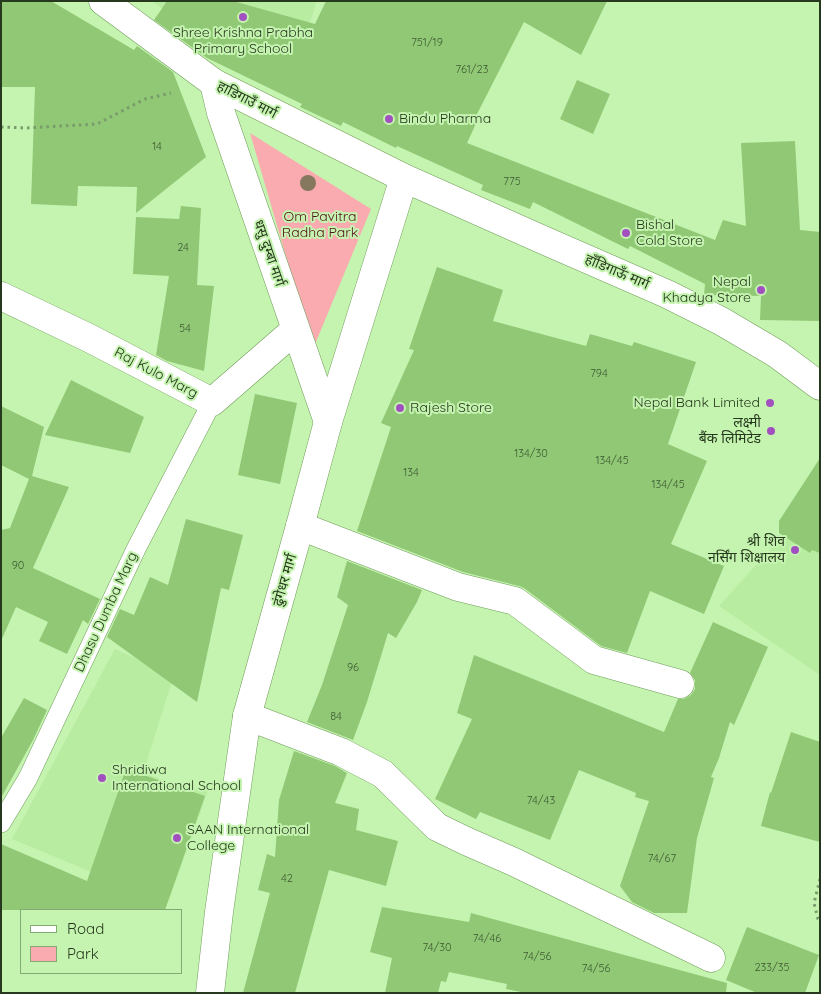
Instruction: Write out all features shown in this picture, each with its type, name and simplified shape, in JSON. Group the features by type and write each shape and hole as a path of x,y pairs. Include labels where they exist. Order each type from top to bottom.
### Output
{"street":[{"name":"हाडिगाउँ मार्ग","path":"113,4 214,83 404,178"},
{"name":"धसु दुम्बा मार्ग","path":"214,83 221,113 328,422"},
{"name":"हाँडिगाऊँ मार्ग","path":"404,178 667,294 721,321 777,354 820,386"},
{"name":"ढुंगेधर मार्ग","path":"210,993 219,912 246,716 328,422 404,178"},
{"name":"Raj Kulo Marg","path":"1,296 89,338 212,402 295,330"},
{"path":"300,526 458,587 515,600 594,660 680,684"},
{"path":"246,716 341,752 383,774 437,827 514,862 711,958"}],"lane":[{"name":"Dhasu Dumba Marg","path":"1,822 28,778 136,549 212,402"}],"path":[{"path":"1,127 26,128 97,124 145,99 214,83"},
{"path":"820,879 814,903 820,921"}],"shaded area":[{"name":"Shree Krishna Prabha Primary School","path":"154,1 317,1 301,49 217,47"},
{"name":"श्री शिव नर्सिंग शिक्षालय","path":"820,494 820,675 719,606"},
{"name":"Shridiwa International School","path":"115,649 174,675 143,773 176,784 208,791 169,900 89,871 12,839"}],"green space":[{"name":"Om Pavitra Radha Park","path":"250,133 371,209 313,349"}],"building":[{"path":"1,1 51,1 134,50 137,46 173,72 206,157 136,213 137,187 78,186 77,206 31,204 35,87 1,87"},
{"path":"167,1 233,1 315,24 326,1 607,1 581,55 524,22 476,116 479,117 467,143 715,240 723,220 746,226 741,143 795,141 800,230 820,232 820,321 760,320 761,296 704,295 705,284 630,246 628,249 533,202 530,209 481,190 483,185 397,146 396,148 343,122 341,126 300,107 302,104 207,58 154,20"},
{"path":"577,80 610,94 593,134 560,119"},
{"path":"181,206 201,208 197,285 214,286 204,371 167,361 156,355 169,276 133,274 136,217 179,219"},
{"path":"437,267 503,290 493,321 586,346 590,334 632,346 634,342 696,362 668,444 707,461 671,544 724,566 704,614 650,591 627,653 601,646 524,588 463,572 357,531 391,427 381,423 414,350 409,349"},
{"path":"71,380 144,417 130,453 45,435"},
{"path":"255,394 297,403 280,484 238,475"},
{"path":"1,406 44,427 32,476 69,487 33,568 100,599 88,624 83,620 67,654 39,641 48,622 16,607 1,641 1,530 10,528 29,479 1,465"},
{"path":"820,458 820,553 812,550 810,553 779,533 779,521"},
{"path":"186,519 243,535 229,590 221,588 197,702 107,637 120,609 134,615 150,577 168,585"},
{"path":"347,561 422,590 396,638 388,633 353,740 307,722 322,685 348,605 337,597"},
{"path":"713,622 768,647 734,725 730,722 711,777 714,778 697,838 687,913 654,913 632,902 620,886 649,801 635,797 636,793 579,770 550,840 480,812 476,819 435,799 472,719 457,713 474,655 664,732 678,699 684,699 691,695 695,689 695,680 690,673"},
{"path":"24,698 47,710 1,798 1,738"},
{"path":"791,732 820,742 820,842 761,826 770,792"},
{"path":"294,751 335,766 347,773 335,803 359,809 356,830 398,841 386,886 329,870 295,993 243,993 270,893 258,890 267,854 275,857 279,800"},
{"path":"126,769 205,796 165,909 1,910 1,844 87,881"},
{"path":"382,907 469,922 471,913 727,983 726,993 526,993 506,989 507,984 449,972 446,982 441,981 438,993 385,993 392,958 370,952"},
{"path":"747,927 819,955 805,993 757,993 726,980"}],"place":[{"name":"Shree Krishna Prabha Primary School","path":"243,17"},
{"name":"Bindu Pharma","path":"389,119"},
{"name":"Bishal Cold Store","path":"626,233"},
{"name":"Nepal Khadya Store","path":"761,290"},
{"name":"Nepal Bank Limited","path":"770,403"},
{"name":"Rajesh Store","path":"400,408"},
{"name":"लक्ष्मी बैंक लिमिटेड","path":"771,431"},
{"name":"श्री शिव नर्सिंग शिक्षालय","path":"795,550"},
{"name":"Shridiwa International School","path":"102,778"},
{"name":"SAAN International College","path":"177,838"}]}
